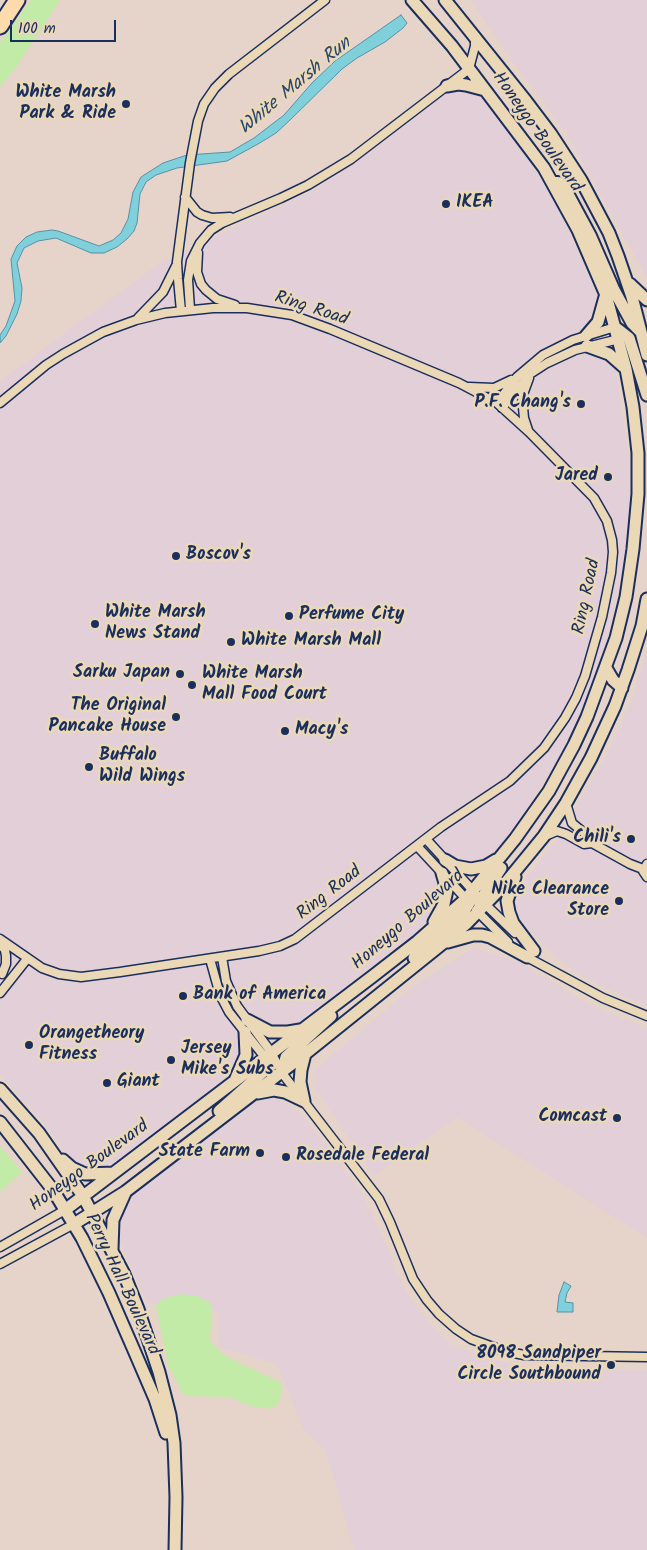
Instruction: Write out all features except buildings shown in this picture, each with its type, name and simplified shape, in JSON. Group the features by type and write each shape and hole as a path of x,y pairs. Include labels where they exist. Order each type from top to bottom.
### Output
{"highway":[{"path":"0,26 17,0"}],"main road":[{"name":"Honeygo Boulevard","path":"65,1210 268,1057 388,964 469,898 534,813 549,791 574,745 606,668 621,618 629,582 638,494 636,432 621,335 585,244 552,182 528,145 412,0"},
{"name":"Honeygo Boulevard","path":"447,2 551,134 581,180 609,233 645,334 647,355"},
{"path":"447,86 466,84 485,90"},
{"path":"552,182 562,183 577,209 614,290 639,320 621,335"},
{"path":"626,279 647,300"},
{"path":"606,295 601,316 587,341 609,354 626,369"},
{"path":"621,335 645,334"},
{"path":"621,335 647,395"},
{"name":"Honeygo Boulevard","path":"74,1224 125,1192 306,1054 442,944 482,906 520,865 544,836 566,803 603,735 622,688 642,626 647,599"},
{"path":"606,668 613,680 622,688"},
{"path":"482,906 486,891 512,852 534,813"},
{"path":"445,860 455,866 471,869 486,866 502,857"},
{"path":"520,865 507,901 513,923 530,954"},
{"path":"429,931 444,904 446,890 442,873"},
{"path":"399,979 409,963 469,898"},
{"path":"442,944 461,937 482,935 530,954"},
{"path":"282,1073 286,1057 388,964"},
{"path":"236,1080 246,1055 246,1026 270,1032 288,1032 304,1029"},
{"path":"304,1101 300,1082 301,1070 306,1054"},
{"path":"193,1140 211,1119 264,1071 268,1057"},
{"name":"Perry Hall Boulevard","path":"0,1090 22,1113 53,1151 83,1196 112,1251 138,1309 159,1372 170,1415 174,1443 177,1520 176,1550"},
{"path":"253,1094 274,1090 285,1092 304,1101"},
{"name":"Perry Hall Boulevard","path":"0,1122 43,1177 74,1224 109,1293 155,1399 169,1444 175,1481"},
{"path":"53,1151 72,1168 85,1174 114,1173"},
{"path":"112,1251 113,1220 125,1192"}],"street":[{"path":"182,311 177,262 186,185 201,112 208,97 221,81 325,0"},
{"path":"190,309 188,280 192,262 200,243 217,226 281,198 338,168 469,69 475,46 475,36"},
{"path":"185,197 197,212 207,217 237,216"},
{"path":"200,243 197,272 201,284 217,299 247,308"},
{"path":"136,320 164,292 177,262"},
{"name":"Ring Road","path":"0,403 46,365 71,348 103,332 136,320 190,309 247,308 292,316 320,325 468,387 499,405 590,492 599,504 607,521 612,540 612,562 602,617 580,687 565,718 536,757 510,781 458,815 295,939 268,949 81,977 51,972 27,959 0,940"},
{"path":"499,405 517,377 551,350 621,335"},
{"path":"499,405 530,374 557,357 587,341 621,335"},
{"path":"529,432 524,418 522,397 530,374"},
{"path":"468,387 494,388 517,377"},
{"path":"566,803 572,823 588,836 592,843 630,864 645,866 643,873 647,877"},
{"path":"544,836 557,831 584,844 592,843"},
{"path":"426,839 445,860 469,898 482,906 502,937 550,968 603,998 647,1016"},
{"path":"417,846 442,873 469,898 482,906 530,954"},
{"path":"0,944 5,950 6,956 6,964 1,975"},
{"path":"1,975 18,953"},
{"path":"222,956 226,981 246,1026 379,1199 413,1279 439,1314 471,1339 504,1351 524,1355 647,1357"},
{"path":"0,993 27,959"},
{"path":"210,959 220,995 229,1012 246,1026 268,1057"},
{"name":"Honeygo Boulevard","path":"0,1247 65,1210"},
{"name":"Honeygo Boulevard","path":"0,1264 74,1224"}],"shaded area":[{"path":"471,0 647,0 647,277 566,132 522,74"},
{"name":"White Marsh Mall","path":"461,89 483,95 489,102 524,150 556,202 596,292 616,372 631,470 626,553 603,659 571,737 526,811 493,856 412,936 114,1164 97,1171 82,1167 71,1161 53,1134 0,1076 0,381 159,264 306,194 331,179 444,95 453,90"},
{"path":"647,650 647,1006 599,985 557,958 527,928 519,916 516,893 557,840 607,754 632,700"},
{"path":"474,948 521,963 586,1003 647,1029 647,1238 457,1117 374,1176 316,1089 316,1069 418,983"},
{"path":"275,1097 294,1108 304,1118 360,1190 388,1248 395,1271 411,1300 452,1345 489,1359 545,1371 647,1370 647,1550 354,1550 326,1450 304,1430 277,1364 219,1347 218,1311 147,1303 120,1241 117,1228 120,1214 129,1198 255,1102"}],"green space":[{"path":"31,0 60,0 17,66 0,87 0,43"},
{"path":"0,1146 22,1172 0,1192"},
{"path":"181,1294 197,1296 212,1304 210,1341 225,1356 282,1383 280,1401 272,1409 250,1406 231,1397 184,1396 168,1365 156,1306 162,1299"}],"water":[{"name":"White Marsh Run","path":"401,15 407,23 403,28 385,42 342,69 276,133 227,161 177,168 156,175 146,182 140,194 137,223 134,231 117,247 104,253 91,253 56,238 38,241 24,248 17,263 22,288 21,301 6,336 0,343 0,335 6,326 15,301 11,259 17,246 26,237 37,232 52,230 99,246 113,240 121,233 128,219 133,192 141,177 163,163 187,155 230,152 254,138 284,115 312,83 335,61"},
{"path":"564,1282 571,1286 565,1302 573,1303 573,1312 557,1312 559,1295"}],"place":[{"name":"White Marsh Park & Ride","path":"126,104"},
{"name":"IKEA","path":"446,204"},
{"name":"P.F. Chang's","path":"581,404"},
{"name":"Jared","path":"608,477"},
{"name":"Boscov's","path":"176,556"},
{"name":"Perfume City","path":"289,616"},
{"name":"White Marsh News Stand","path":"95,624"},
{"name":"White Marsh Mall","path":"231,642"},
{"name":"Sarku Japan","path":"180,674"},
{"name":"White Marsh Mall Food Court","path":"192,685"},
{"name":"The Original Pancake House","path":"176,717"},
{"name":"Macy's","path":"285,731"},
{"name":"Buffalo Wild Wings","path":"89,767"},
{"name":"Chili's","path":"631,839"},
{"name":"Nike Clearance Store","path":"619,901"},
{"name":"Bank of America","path":"183,996"},
{"name":"Orangetheory Fitness","path":"29,1045"},
{"name":"Jersey Mike's Subs","path":"171,1060"},
{"name":"Giant","path":"107,1083"},
{"name":"Comcast","path":"617,1118"},
{"name":"State Farm","path":"260,1153"},
{"name":"Rosedale Federal","path":"286,1157"},
{"name":"8098 Sandpiper Circle Southbound","path":"611,1365"}]}
